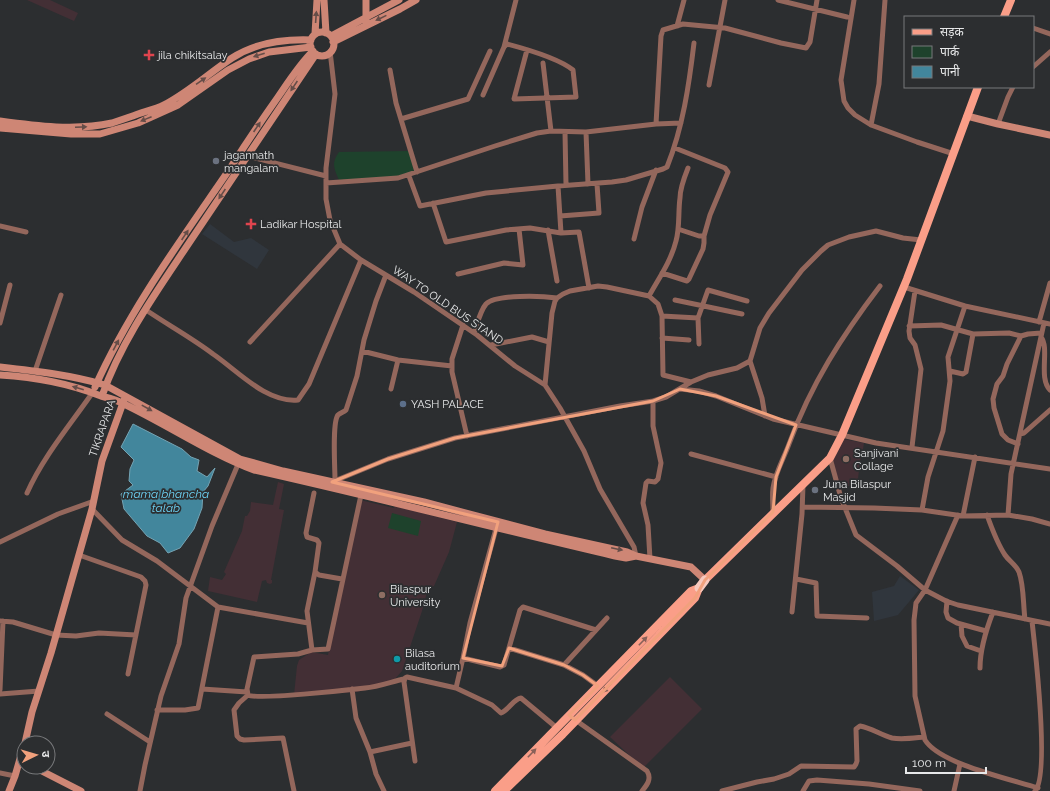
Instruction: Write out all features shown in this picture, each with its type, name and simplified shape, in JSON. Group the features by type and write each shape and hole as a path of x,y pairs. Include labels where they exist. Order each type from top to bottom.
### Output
{"highway":[{"path":"699,588 705,580"}],"main road":[{"path":"1004,16 1011,0"},
{"path":"705,580 830,458 842,434 904,287 978,88"},
{"path":"504,791 563,734 572,718 598,686 691,591 699,588"},
{"path":"495,791 557,728 572,718 695,598 699,588"}],"street":[{"path":"102,396 108,376 146,310 247,156 313,45 317,0"},
{"path":"250,342 340,244 330,220 326,199 328,147 335,94 330,51 330,37 324,0"},
{"path":"366,0 366,22"},
{"path":"366,22 399,0"},
{"path":"330,37 400,9 416,0"},
{"path":"483,95 504,47 516,0"},
{"path":"677,26 684,0"},
{"path":"709,85 724,0"},
{"path":"778,0 847,17"},
{"path":"656,124 662,32 664,29 683,24 719,27 806,48 810,42 817,0"},
{"path":"854,0 841,80 844,101 848,108 855,115 871,125 954,154"},
{"path":"871,125 879,84 885,0"},
{"path":"1034,28 1050,34"},
{"path":"27,494 33,480 43,464 93,392 119,339 155,280 322,32 330,37"},
{"path":"0,121 73,127 86,127 113,122 164,104 192,87 231,59 257,47 277,42 297,40 313,45 322,55 330,51"},
{"path":"409,176 420,206 486,193 566,185 597,184 626,180 667,167 675,148 682,123 694,42"},
{"path":"504,47 507,44 527,50 567,65 573,70 576,97 514,99 527,50"},
{"path":"0,128 71,134 96,134 107,132 138,123 178,105 228,70 249,59 269,52 313,45"},
{"path":"401,119 468,99 490,51"},
{"path":"1034,66 1050,52"},
{"path":"543,63 551,131"},
{"path":"390,70 396,103 418,172"},
{"path":"998,124 1012,88"},
{"path":"967,116 1050,135"},
{"path":"326,183 380,180 409,176 537,133 551,131 586,132 656,124 682,123"},
{"path":"565,132 566,185"},
{"path":"586,132 588,184"},
{"path":"662,273 687,281 689,279 703,248 704,236 710,215 727,170 675,148"},
{"path":"247,156 326,176"},
{"path":"649,296 672,254 677,240 681,187 688,168"},
{"path":"634,239 642,208 656,170"},
{"path":"560,216 600,214 597,184"},
{"path":"558,186 561,233"},
{"path":"433,203 446,242 530,228 561,233 579,232 589,288"},
{"path":"0,226 26,232"},
{"path":"458,274 504,263 523,265 519,229"},
{"path":"678,229 699,236 704,236"},
{"path":"548,230 556,281"},
{"path":"765,416 762,398 750,361 760,328 769,312 802,270 828,245 849,237 876,231 890,235 922,240"},
{"name":"WAY TO OLD BUS STAND","path":"340,244 362,260 414,292 463,325 491,345 515,366 544,385 560,408 584,451 600,488 634,547 636,556"},
{"path":"146,310 213,354 251,383 271,395 282,400 298,400 308,384 362,260"},
{"path":"334,481 334,430 336,419 339,414 346,410 376,301 386,275"},
{"path":"1008,515 1010,484 1041,335 1041,322 1050,283"},
{"path":"0,323 10,285"},
{"path":"544,385 553,305 557,298 570,291 598,286 649,296 658,304 662,316 663,375 691,382"},
{"path":"773,512 773,488 776,477 796,425 821,372 852,324 880,286"},
{"path":"904,287 965,306 1050,324"},
{"path":"698,344 698,318 708,290 747,301"},
{"path":"912,447 921,369 915,345 909,335 909,326 916,291"},
{"path":"35,371 61,294"},
{"path":"474,333 483,309 491,301 508,298 541,296 557,298"},
{"path":"675,300 742,314"},
{"path":"922,510 927,481 942,431 950,381 948,357 959,329 965,306"},
{"path":"662,316 698,318"},
{"path":"463,325 452,359 452,372 467,436"},
{"path":"909,326 941,325 973,334 1009,333 1021,336 1028,334 1041,335"},
{"path":"950,372 963,374 966,372 973,334"},
{"path":"1041,335 1045,343 1046,383 1050,390"},
{"path":"1018,444 1008,440 1002,434 994,408 993,399 997,384 1003,376 1007,364 1021,336"},
{"path":"491,345 532,337 548,342"},
{"path":"662,338 689,340"},
{"path":"362,351 398,360 452,366"},
{"path":"391,389 398,360"},
{"path":"334,481 388,459 455,438 620,406 653,402 666,397 691,382 708,375 737,368 750,361"},
{"path":"0,368 35,371 97,382 105,385 124,399 254,470 432,511 628,552 636,556 691,567 705,580"},
{"path":"0,375 22,376 44,380 93,392 102,396 124,399"},
{"path":"680,389 699,391 716,396 765,416 796,425 842,434 876,443 912,447 1050,469"},
{"name":"TIKRAPARA","path":"27,735 92,509 100,468 124,399"},
{"path":"650,559 648,525 643,503 646,483 648,480 655,482 658,479 661,463 653,426 653,402"},
{"path":"1020,434 1024,433 1050,410"},
{"path":"691,454 776,477"},
{"path":"830,458 845,508 856,535 897,566 925,590 958,605 1050,624"},
{"path":"975,458 960,515 925,590 916,603 914,620 915,696 924,738 928,744 943,755 960,764 1037,789 1042,773 1041,716 1032,621"},
{"path":"239,462 334,481 424,502 497,525"},
{"path":"140,791 157,710 179,644 186,598 215,519 239,462"},
{"path":"792,612 803,507 803,484"},
{"path":"312,650 307,611 319,543 317,540 307,537 306,533 314,492"},
{"path":"294,791 283,738 240,739 237,736 234,710 247,694 254,657 298,654 312,650 326,650 329,646 361,495"},
{"path":"0,542 58,514 94,501"},
{"path":"803,507 922,510 960,515 1008,515 1050,524"},
{"path":"92,509 122,540 157,561 218,607 308,623"},
{"path":"987,515 992,530 1005,556 1015,566 1018,572 1021,582 1025,619"},
{"path":"456,688 470,623 497,525"},
{"path":"79,555 143,579 146,585 128,674"},
{"path":"315,572 319,575 342,579"},
{"path":"796,579 816,584 817,616 867,618"},
{"path":"947,601 947,616 952,621 986,631"},
{"path":"157,710 185,710 198,708 218,607"},
{"path":"463,658 502,666 520,610 523,607 596,630"},
{"path":"980,668 981,651 986,631 994,612"},
{"path":"564,665 607,618"},
{"path":"0,690 1,621 13,622 56,635 76,636 99,633 136,635"},
{"path":"962,624 962,636 967,646 981,651"},
{"path":"509,648 564,665 583,675 598,686"},
{"path":"202,689 247,694 254,697 366,688 404,680 407,677 456,688 492,705 501,713 504,712 517,698 521,698 557,728"},
{"path":"404,680 415,761"},
{"path":"352,689 356,718 370,752 376,774 384,791"},
{"path":"0,694 39,691"},
{"path":"107,714 150,742"},
{"path":"572,718 647,771 650,776 650,780 645,790"},
{"path":"722,791 774,779 789,774 801,766 854,767 856,764 856,730 860,726 893,738 924,738"},
{"path":"370,752 412,744"},
{"path":"954,791 960,764"},
{"path":"0,773 15,776"},
{"path":"50,775 82,791"},
{"name":"TIKRAPARA","path":"9,791 15,776"},
{"path":"803,791 809,781 817,780 869,784 920,791"}],"highlighted area":[{"path":"680,389 716,396 796,425 776,477 773,512 705,580 695,598 575,720 569,715 598,686 583,675 564,665 509,648 502,666 463,658 498,522 332,482 388,459 455,438 653,401"}],"shaded area":[{"path":"27,0 50,0 78,13 74,21"},
{"path":"210,224 234,242 251,238 269,250 257,269 202,234"},
{"name":"Sanjivani Collage","path":"843,439 864,443 861,454 857,487 839,485 833,466 829,465"},
{"path":"278,482 284,484 279,509 284,510 271,580 272,583 267,583 266,580 262,581 257,602 208,591 210,577 222,580 226,574 224,572 242,531 245,516 247,516 250,511 251,502 273,505"},
{"name":"Bilaspur University","path":"360,500 394,508 395,506 457,522 449,552 434,586 429,588 427,592 402,671 394,680 358,692 294,695 299,660 311,652 328,655"},
{"path":"900,576 919,590 898,615 874,621 872,592 894,586"},
{"path":"670,677 702,709 643,768 610,737"}],"green space":[{"path":"409,151 414,171 409,176 339,180 334,166 336,156 339,152"},
{"path":"392,513 421,521 418,536 388,528"}],"water":[{"name":"mama bhancha talab","path":"133,424 182,449 191,457 199,460 197,471 207,477 215,468 208,486 203,492 202,508 194,529 180,548 168,553 160,543 147,536 124,509 121,494 133,485 129,481 130,469 134,460 121,447"}],"place":[{"name":"jila chikitsalay","path":"149,55"},
{"name":"jagannath mangalam","path":"216,161"},
{"name":"Ladikar Hospital","path":"251,224"},
{"name":"YASH PALACE","path":"403,404"},
{"name":"Sanjivani Collage","path":"846,459"},
{"name":"Juna Bilaspur Masjid","path":"815,490"},
{"name":"Bilaspur University","path":"382,595"},
{"name":"Bilasa auditorium","path":"397,659"}]}
